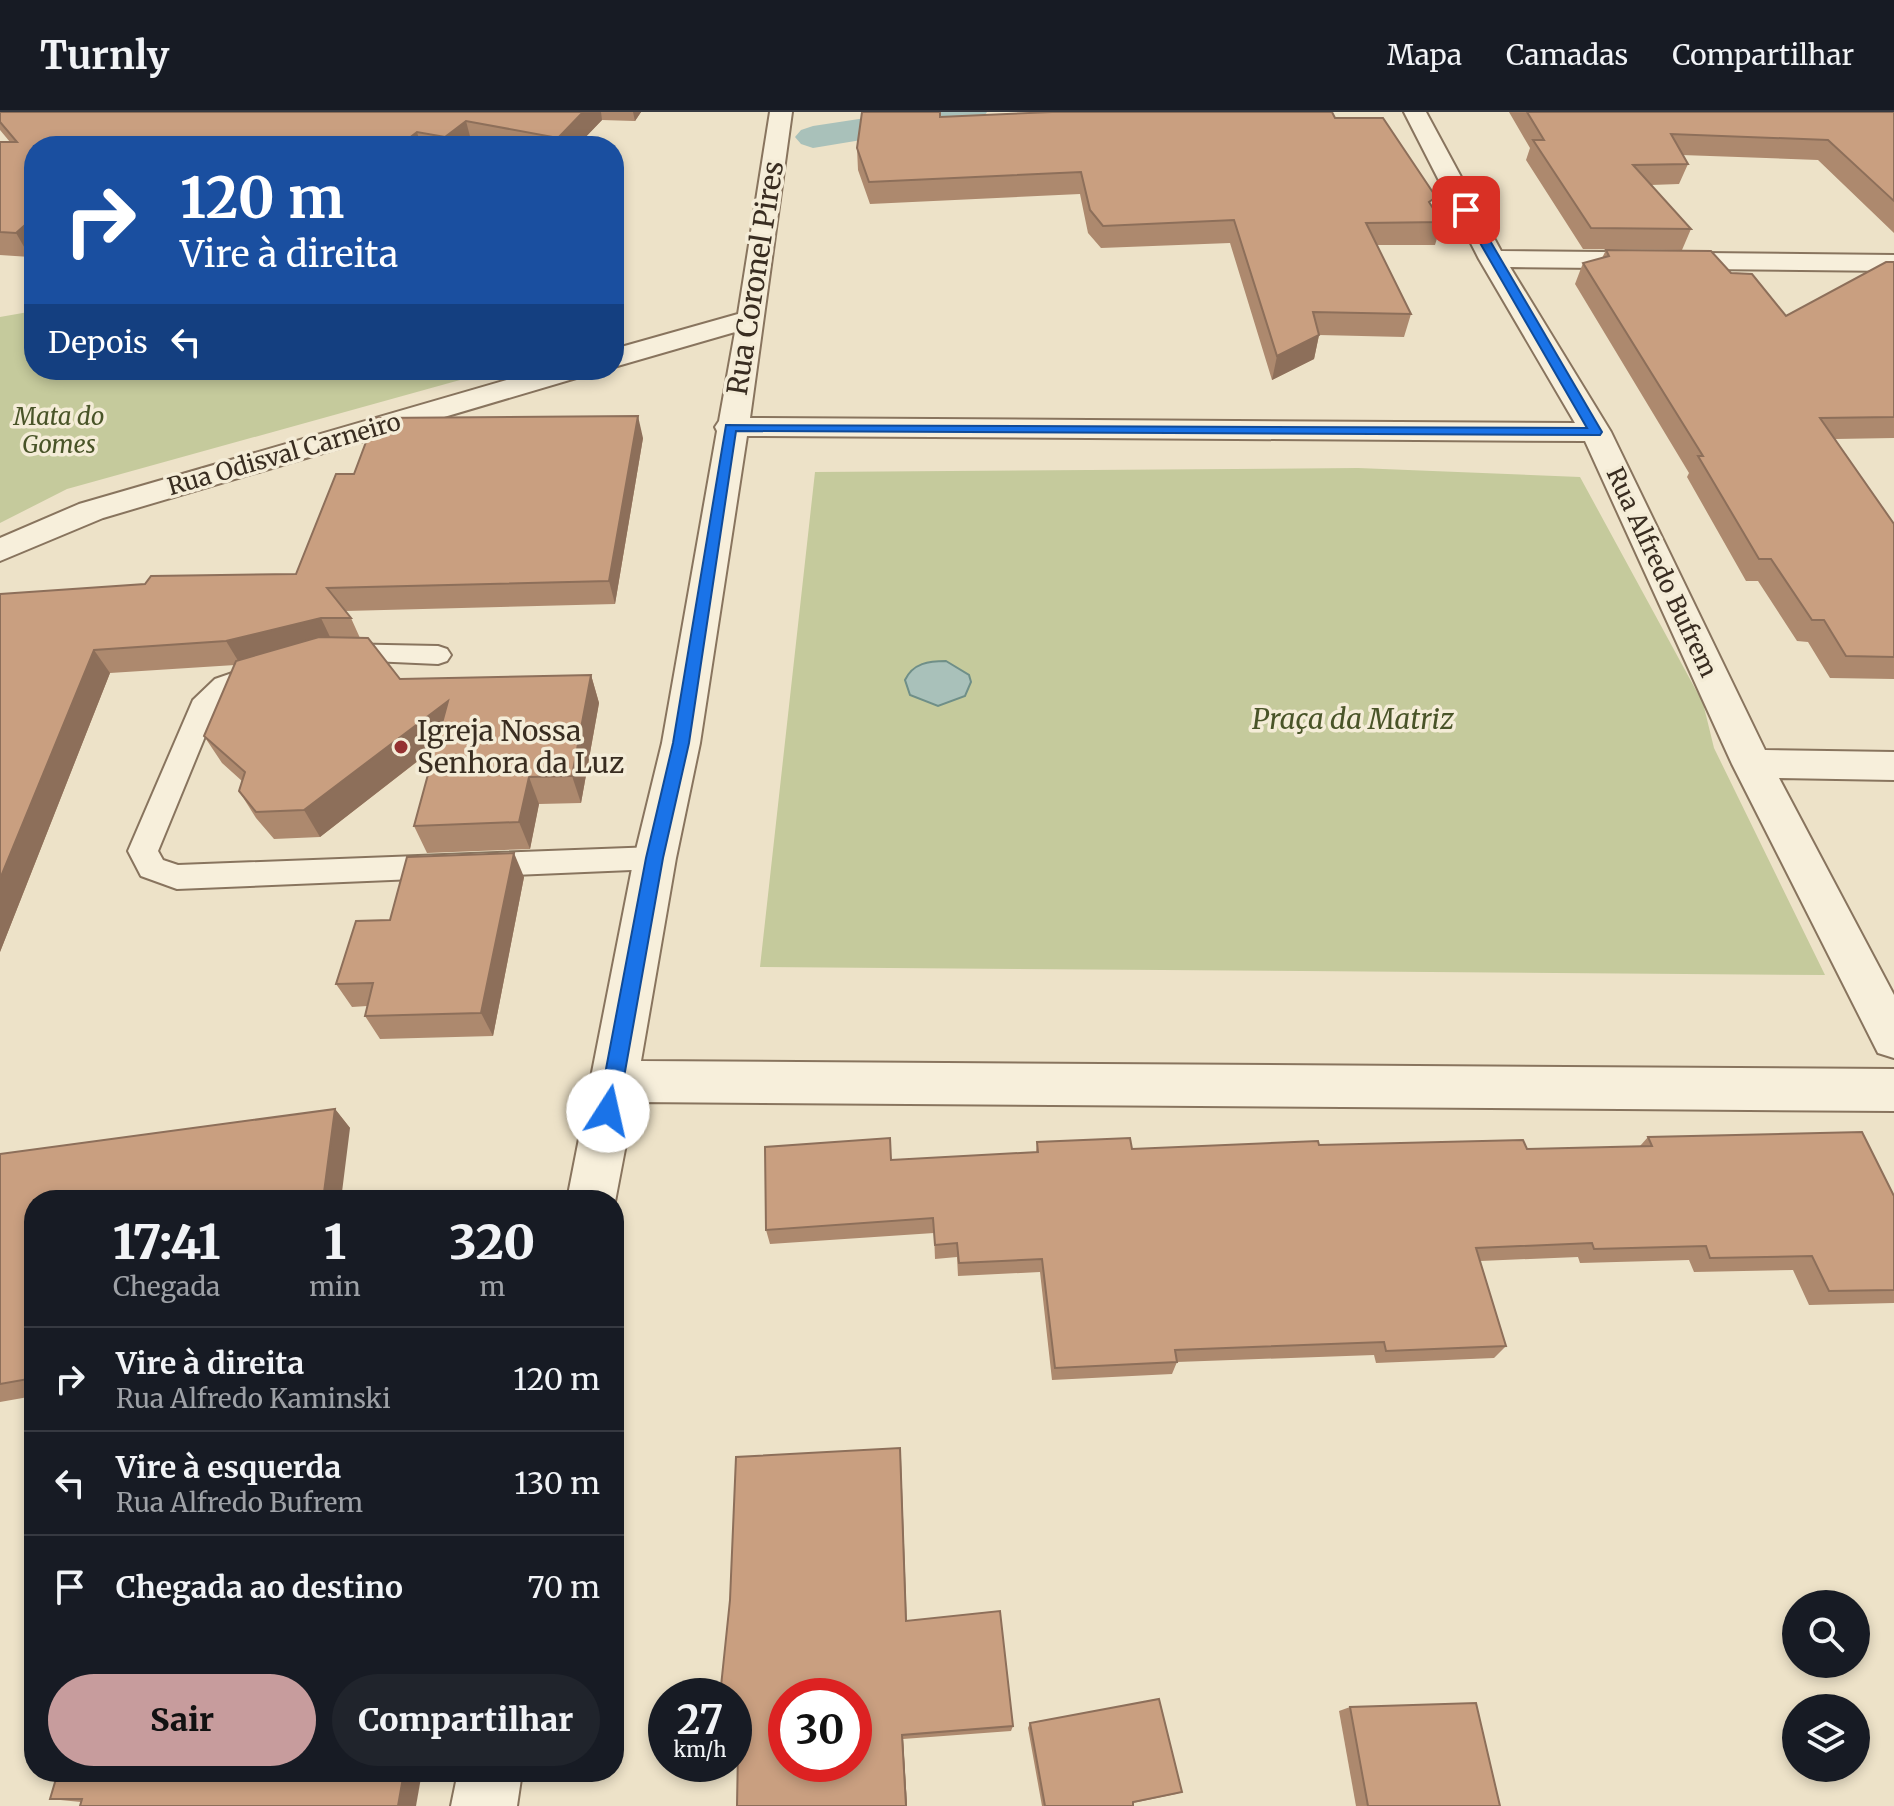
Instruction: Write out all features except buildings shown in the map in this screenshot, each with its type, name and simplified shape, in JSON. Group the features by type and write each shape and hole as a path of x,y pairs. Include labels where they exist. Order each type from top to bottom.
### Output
{"street":[{"name":"Rua Coronel Pires","path":"594,1190 655,858 681,743 730,427 751,319 781,112"},
{"name":"Rua Alfredo Bufrem","path":"1415,112 1492,259 1596,432 1752,764 1894,1039"},
{"path":"1492,259 1894,263"},
{"path":"624,355 751,319"},
{"name":"Rua Odisval Carneiro","path":"0,551 91,511 539,380"},
{"path":"730,427 1596,432"},
{"path":"1752,764 1894,766"},
{"path":"614,1081 1894,1090"},
{"path":"484,1806 488,1782"}],"lane":[{"path":"438,655 333,653 225,686 203,707 143,851 152,868 177,877 655,858"}],"green space":[{"name":"Mata do Gomes","path":"24,313 24,380 460,380 67,489 0,523 0,317"},
{"name":"Praça da Matriz","path":"1358,468 1580,477 1703,703 1714,748 1825,975 760,967 815,472"}],"water":[{"path":"946,661 969,675 971,682 965,696 938,706 910,695 905,680 912,670 928,663"}],"waterway":[{"path":"813,137 970,112"}],"place":[{"name":"Igreja Nossa Senhora da Luz","path":"401,747"}],"route":[{"path":"608,1111 655,858 681,743 730,427 1596,432 1466,210"}]}
